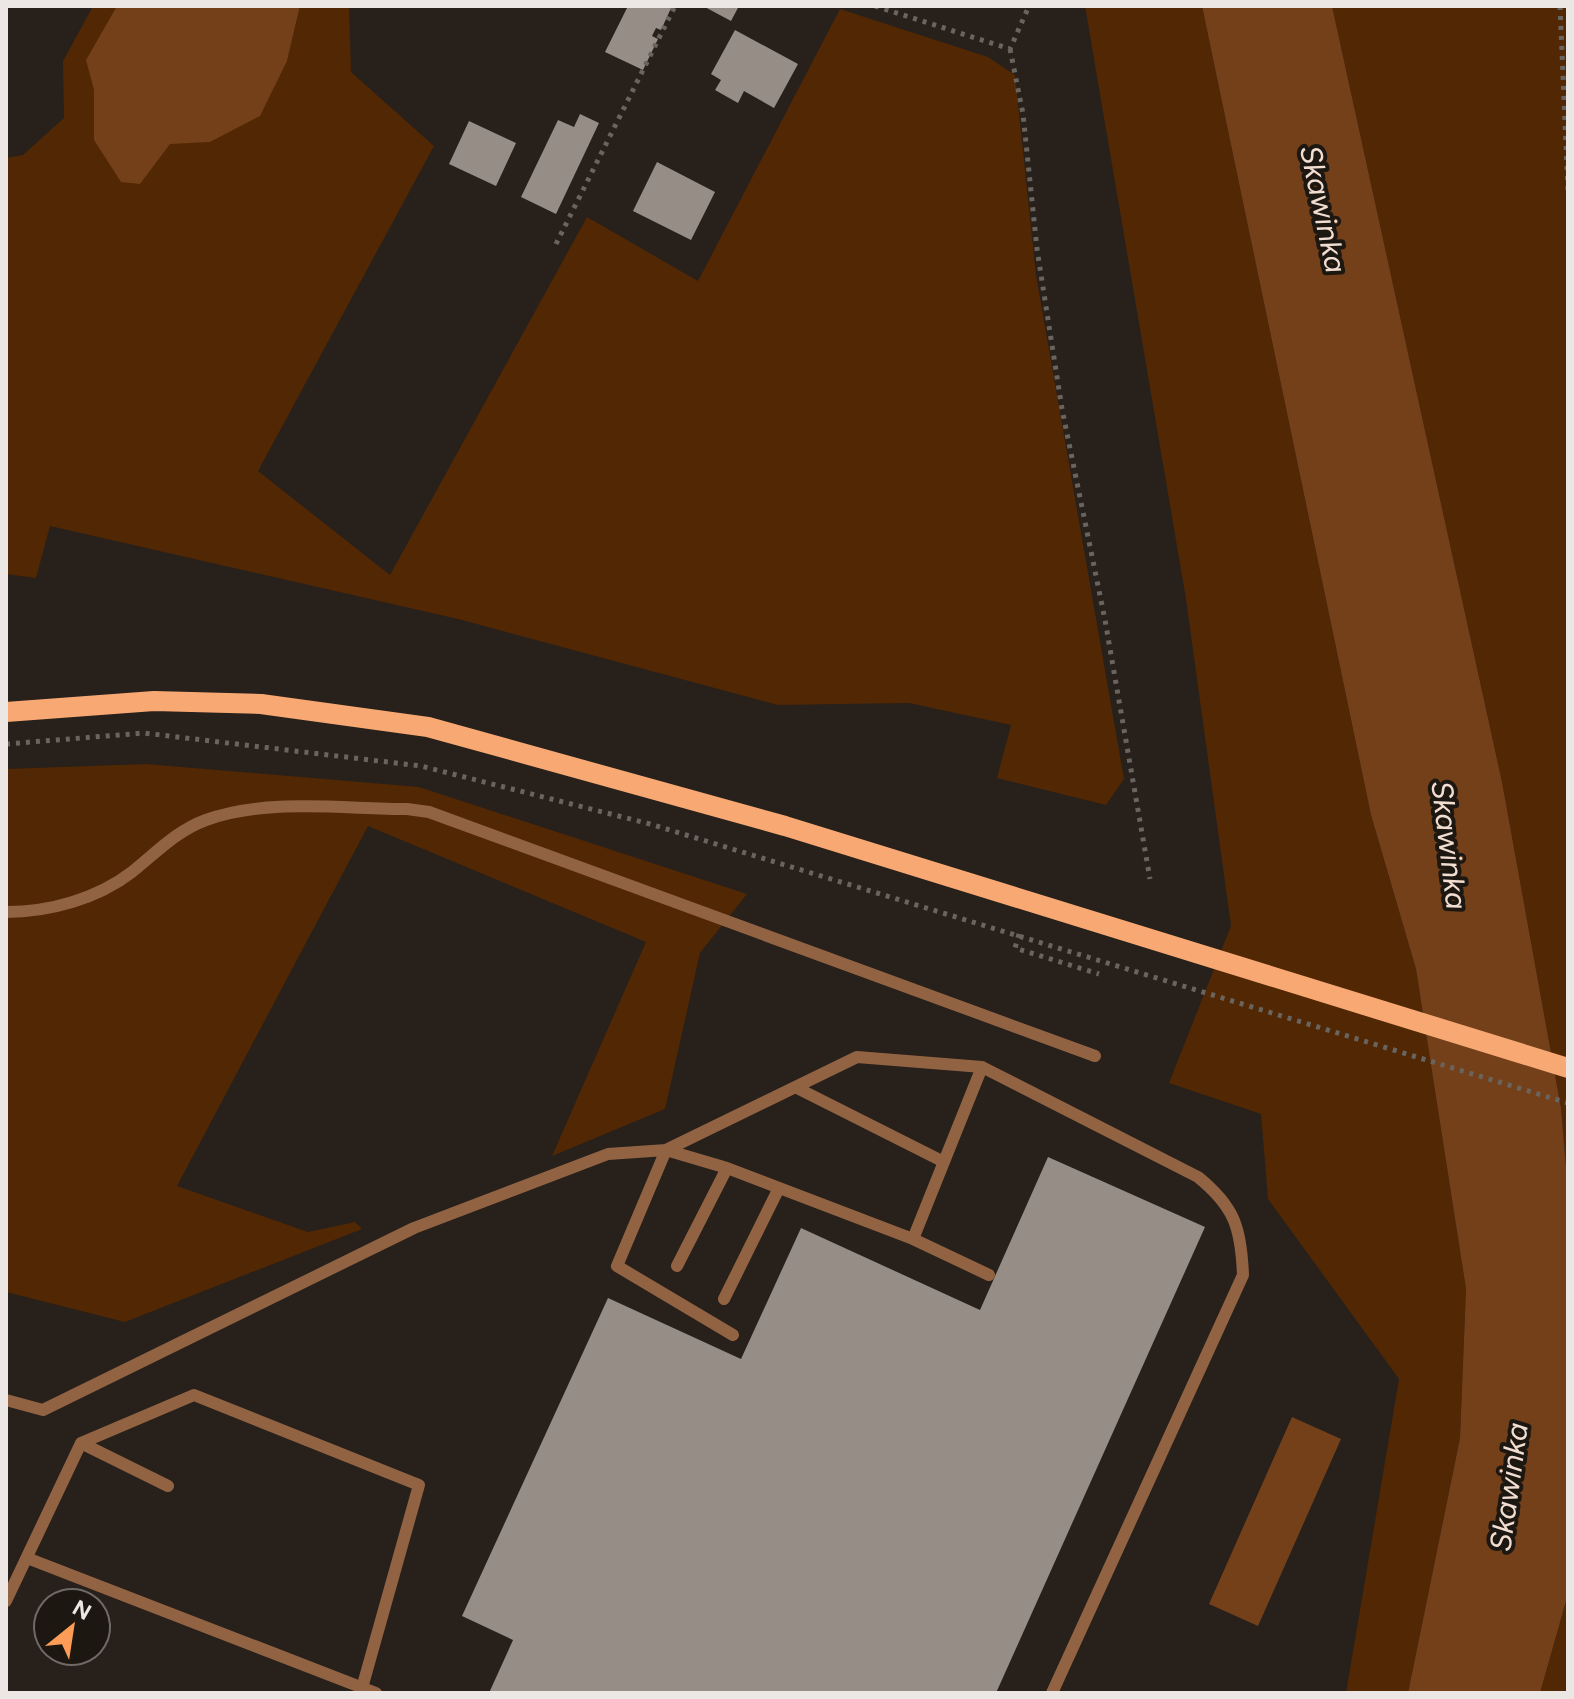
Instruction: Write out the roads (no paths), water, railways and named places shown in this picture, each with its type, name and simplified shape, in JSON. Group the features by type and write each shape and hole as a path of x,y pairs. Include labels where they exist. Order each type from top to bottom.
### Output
{"main road":[{"path":"6,712 154,701 261,704 428,727 785,826 1568,1068"}],"lane":[{"path":"6,912 53,907 93,893 130,873 182,831 232,812 273,809 429,812 1095,1056"},
{"path":"733,1335 617,1266 666,1150 857,1057 982,1067 1198,1177 1219,1195 1235,1219 1242,1246 1243,1275 1052,1693"},
{"path":"913,1239 982,1067"},
{"path":"795,1087 944,1162"},
{"path":"6,1400 43,1410 414,1228 608,1154 666,1150 727,1168 913,1239 989,1275"},
{"path":"677,1266 727,1168"},
{"path":"724,1299 779,1188"},
{"path":"6,1601 81,1443 194,1395 419,1485 362,1688"},
{"path":"81,1443 168,1486"},
{"path":"27,1558 376,1693"}],"water":[{"path":"117,6 300,6 287,61 260,116 210,142 170,144 140,184 121,182 94,140 94,90 86,60"},
{"name":"Skawinka","path":"1202,6 1332,6 1502,782 1561,1108 1568,1190 1568,1594 1540,1693 1408,1693 1460,1438 1466,1289 1416,969 1371,815"},
{"path":"1292,1417 1341,1439 1258,1626 1209,1604"}]}
